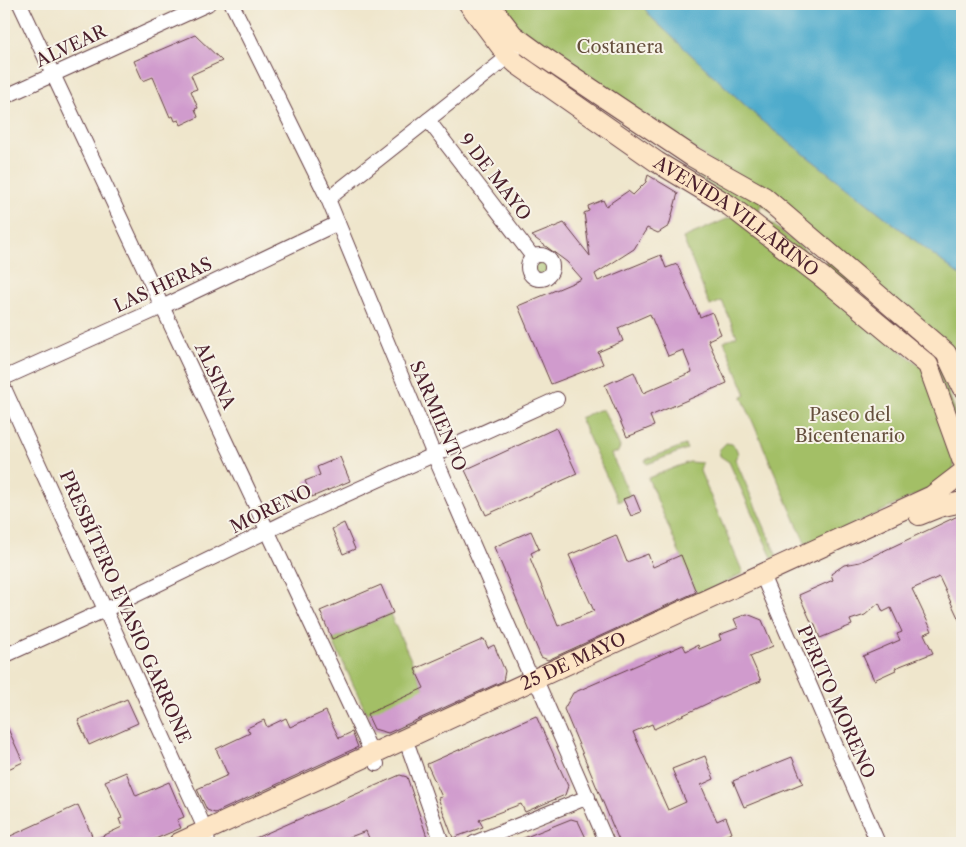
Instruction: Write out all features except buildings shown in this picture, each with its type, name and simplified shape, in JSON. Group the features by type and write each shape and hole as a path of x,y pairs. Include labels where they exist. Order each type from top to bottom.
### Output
{"main road":[{"name":"AVENIDA VILLARINO","path":"469,4 508,56 657,162 730,206 822,277 928,365 962,459"},
{"name":"AVENIDA VILLARINO","path":"489,4 513,35 524,43 693,157 764,197 946,353 962,387"},
{"name":"25 DE MAYO","path":"763,581 932,496 962,473"},
{"name":"25 DE MAYO","path":"179,843 207,840 374,759 763,581 929,511 962,502"},
{"name":"25 DE MAYO","path":"374,759 409,749 536,685"}],"street":[{"name":"ALSINA","path":"20,4 374,759"},
{"name":"ALVEAR","path":"4,97 208,4"},
{"name":"SARMIENTO","path":"232,4 328,199 434,455 607,843"},
{"path":"328,199 524,43"},
{"name":"9 DE MAYO","path":"428,120 533,257"},
{"name":"LAS HERAS","path":"4,378 162,307 338,223"},
{"name":"PRESBÍTERO EVASIO GARRONE","path":"4,388 207,840"},
{"name":"MORENO","path":"4,656 105,610 266,532 557,399"},
{"name":"PERITO MORENO","path":"763,581 878,843"},
{"path":"409,749 442,843"},
{"path":"474,843 588,797"}],"green space":[{"name":"Costanera","path":"499,4 642,4 650,16 763,122 962,277 962,370 703,155 519,30"},
{"path":"696,164 761,201 759,214 825,266 827,258 946,361 941,372 962,425 962,438 934,364 937,357 842,277 840,286 684,167"},
{"name":"Paseo del Bicentenario","path":"734,216 925,370 954,455 954,469 947,480 811,545 805,543 742,397 746,395 724,341 737,336 722,301 710,306 683,238"},
{"path":"538,259 544,259 549,264 547,273 538,275 533,270 533,264"},
{"path":"598,410 603,410 605,413 620,447 618,452 611,454 630,496 618,502 580,418"},
{"path":"726,443 732,444 736,448 738,454 735,459 777,556 773,560 729,462 720,456 719,450"},
{"path":"685,445 687,449 647,464 645,460"},
{"path":"689,462 702,463 700,471 743,573 698,597 648,478"},
{"path":"390,614 435,712 388,733 374,729 332,639"}],"water":[{"path":"642,4 962,4 962,277 763,122 650,16"}]}
